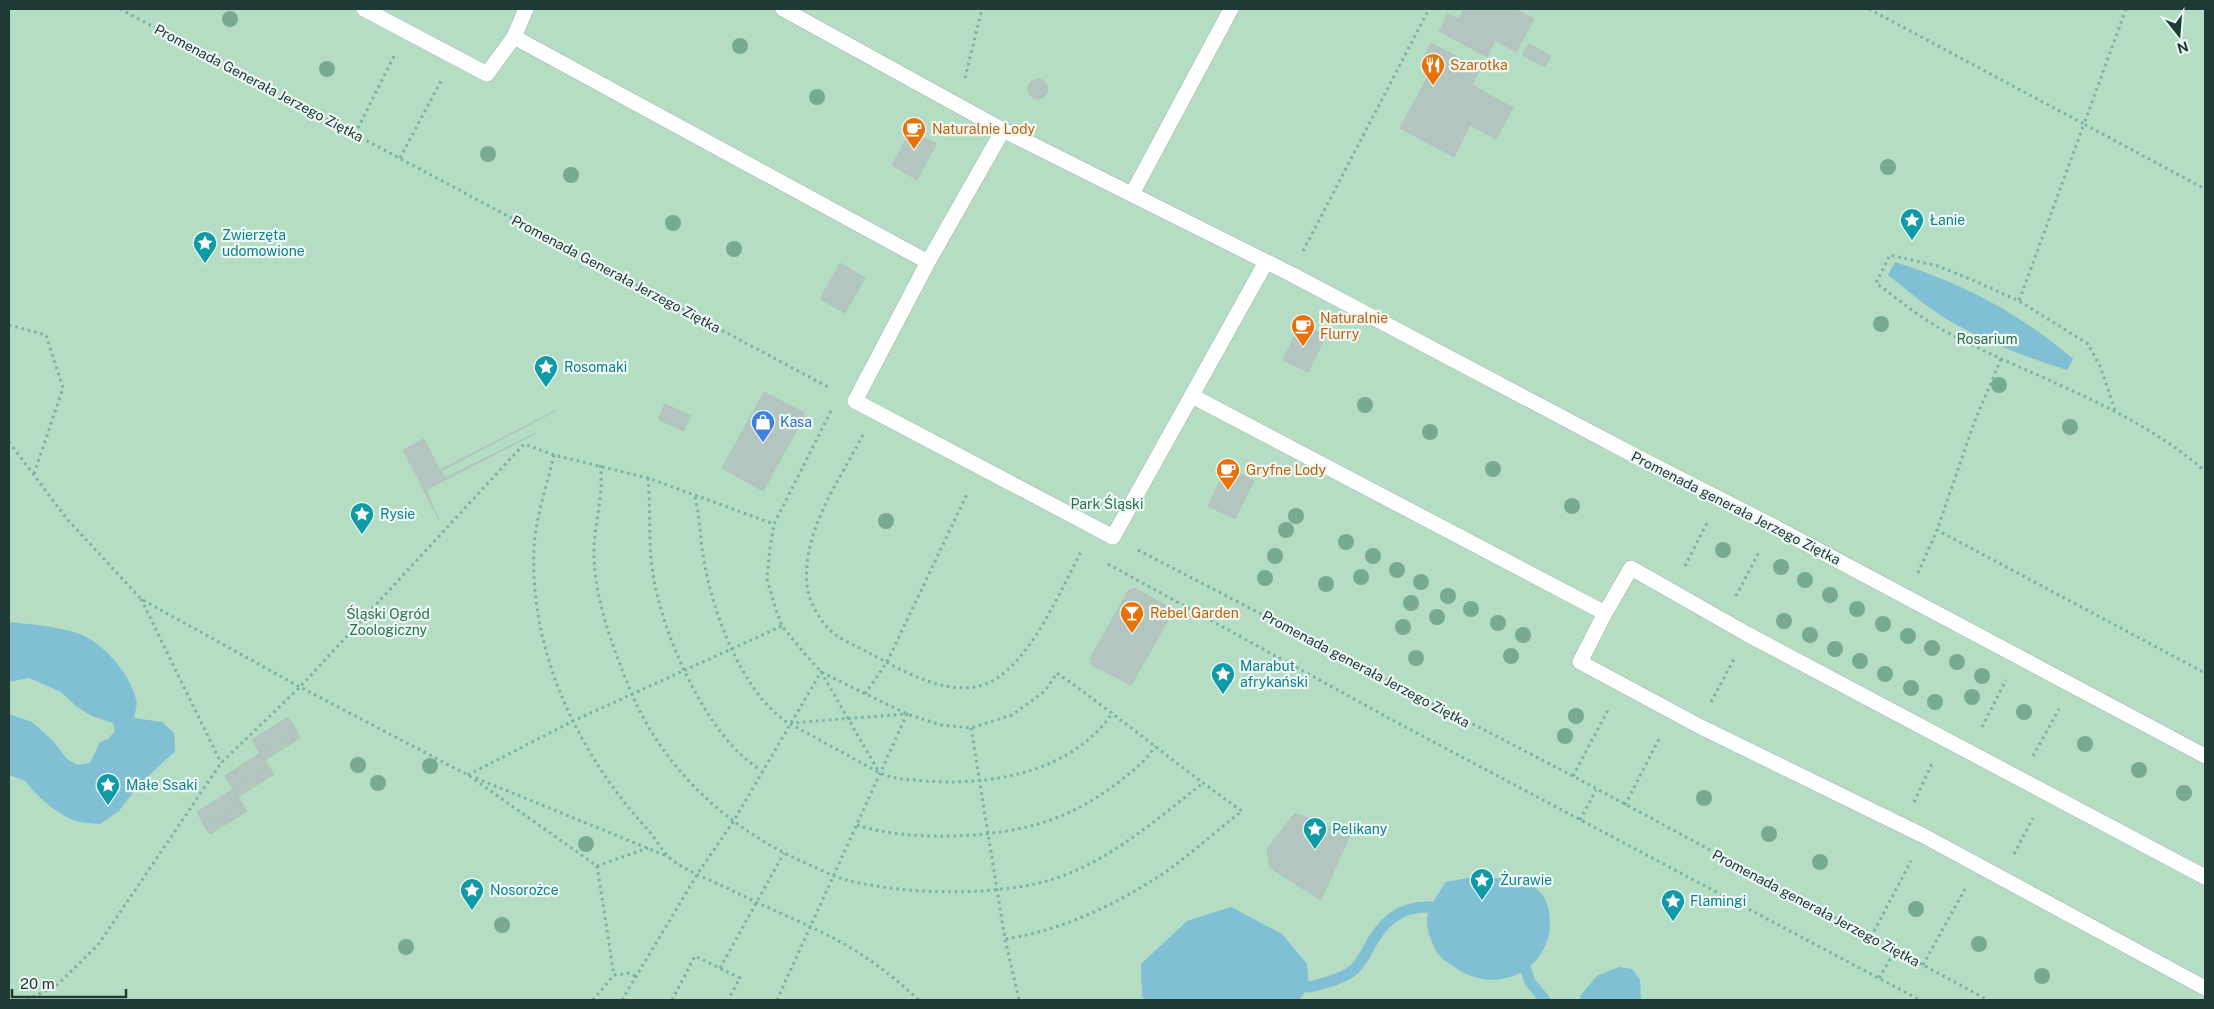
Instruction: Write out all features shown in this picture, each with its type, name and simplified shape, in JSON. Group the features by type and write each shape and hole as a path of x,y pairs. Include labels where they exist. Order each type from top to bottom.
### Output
{"street":[{"path":"364,9 487,74 514,38 526,9"},
{"path":"783,9 1003,130 928,262 855,401 1092,526 1113,537 1266,262"},
{"path":"1132,194 1230,9"},
{"path":"514,38 928,262"},
{"name":"Promenada generała Jerzego Ziętka","path":"1003,130 1291,274 1643,460 1720,498 2205,756"},
{"path":"1192,396 1605,613"},
{"path":"2205,877 1747,634 1631,568 1580,662 1673,713 1903,825 2205,988"}],"path":[{"name":"Promenada Generała Jerzego Ziętka","path":"120,9 855,401"},
{"path":"958,106 982,9"},
{"path":"1291,274 1429,9"},
{"path":"1869,9 2205,189"},
{"path":"2019,301 2126,9"},
{"path":"355,134 407,32"},
{"path":"400,158 454,56"},
{"path":"2115,410 2100,366 2088,344 2019,301 1938,266 1890,255 1876,283 1932,323 2001,359 2115,410 2193,460 2205,471"},
{"path":"9,325 46,336 63,388 33,474"},
{"path":"1906,597 1937,530 1974,423 2001,359"},
{"path":"840,393 774,524 768,579 782,626 821,672 880,774"},
{"path":"875,412 816,524 806,562 807,587 815,610 826,626 838,636 887,662 927,681 949,686 972,687 994,680 1015,663 1031,643 1082,550 1092,526"},
{"path":"9,442 67,519 141,599 221,763"},
{"path":"27,1000 56,986 98,945 221,763 300,687 524,444 554,455 648,478 774,524"},
{"path":"554,455 542,496 534,545 539,620 544,647 573,721 595,764 609,784 670,858"},
{"path":"600,465 602,479 594,558 604,612 632,693 646,722 692,786 733,822 784,853 834,876 862,883 917,891 998,888 1036,884 1090,863 1138,834 1203,783"},
{"path":"865,694 887,662 980,467"},
{"path":"648,478 648,525 653,574 663,616 684,670 717,726 730,743 761,770"},
{"path":"695,496 709,585 732,648 757,693 775,714 880,774 894,779 978,782 1025,773 1054,760 1093,735 1113,712"},
{"path":"1671,592 1720,498"},
{"path":"1723,620 1773,526"},
{"path":"1937,530 2205,673"},
{"name":"Promenada generała Jerzego Ziętka","path":"1113,537 1573,776 1988,1000"},
{"path":"1082,550 1090,555"},
{"path":"1107,564 1396,722 1920,1000"},
{"path":"141,599 300,687 468,775 648,848 858,952 893,977 919,1000"},
{"path":"468,775 632,693 782,626"},
{"path":"1699,726 1747,634"},
{"path":"1969,752 2018,657"},
{"path":"821,672 907,714 941,725 971,728 1012,715 1045,691 1057,673 1113,712 1203,783 1242,811 1165,872 1144,885 1062,924 1034,934 1005,939"},
{"path":"622,1000 698,873 733,822 761,770 821,672"},
{"path":"2020,779 2072,685"},
{"path":"1573,776 1622,686"},
{"path":"1625,805 1673,713"},
{"path":"790,723 907,714"},
{"path":"777,1000 907,714"},
{"path":"971,728 978,782 998,888 1005,939 1018,1000"},
{"path":"1903,825 1944,739"},
{"path":"857,825 876,830 927,836 1028,827 1070,813 1103,794 1147,759 1155,746"},
{"path":"468,775 597,866 614,975"},
{"path":"1580,820 1596,790"},
{"path":"2002,878 2046,793"},
{"path":"1871,938 1924,836"},
{"path":"597,866 648,848"},
{"path":"720,968 784,853"},
{"path":"1923,965 1978,865"},
{"path":"1879,978 1895,950"},
{"path":"672,1000 695,956 740,978 728,1000"},
{"path":"593,1000 614,975 630,973 637,977"}],"green space":[{"name":"Park Śląski","path":"9,9 2205,9 2205,1000 9,1000"}],"water":[{"path":"1895,262 1966,290 1989,301 2032,327 2073,359 2067,370 1993,343 1942,316 1888,275"},
{"path":"9,622 46,626 74,632 100,646 122,670 133,689 137,701 134,718 162,722 174,733 175,751 137,787 119,811 100,824 79,822 55,810 26,781 9,775 9,714 32,722 53,741 67,759 78,765 90,763 100,742 108,739 115,731 113,723 92,716 76,706 61,692 29,678 9,682"},
{"path":"1478,876 1528,884 1543,895 1549,911 1550,924 1547,941 1540,955 1530,967 1502,979 1471,976 1442,959 1436,951 1428,930 1427,922 1430,908 1446,882"},
{"path":"1231,907 1282,934 1307,964 1309,987 1299,1000 1145,1000 1142,995 1141,964 1187,921"},
{"path":"1619,967 1632,969 1640,980 1641,1000 1581,1000 1580,996 1597,976"}],"building":[{"path":"1464,9 1515,9 1534,19 1516,52 1495,40 1487,57 1439,31 1448,14 1458,19"},
{"path":"1431,43 1480,69 1472,85 1513,108 1496,139 1470,125 1454,157 1400,128 1434,65 1423,59"},
{"path":"1529,44 1551,56 1545,67 1522,55"},
{"path":"1038,79 1045,82 1048,89 1045,96 1038,99 1031,96 1028,89 1031,82"},
{"path":"911,130 936,144 917,180 892,165"},
{"path":"840,263 865,278 845,313 820,299"},
{"path":"1301,323 1326,336 1308,372 1283,360"},
{"name":"Kasa","path":"764,392 803,412 804,417 763,491 722,468"},
{"path":"665,404 691,416 683,431 658,419"},
{"path":"557,410 441,471 445,478 536,433 426,490 439,520 403,450 424,439 440,470"},
{"path":"1227,467 1254,481 1235,519 1208,506"},
{"name":"Rebel Garden","path":"1134,588 1174,610 1131,685 1090,664 1092,661 1090,659 1128,591"},
{"path":"288,717 297,731 260,753 252,740"},
{"path":"297,731 300,738 265,760 260,753"},
{"path":"260,753 269,767 233,789 225,776"},
{"path":"269,767 274,774 238,797 233,789"},
{"path":"233,789 242,803 205,827 197,812"},
{"path":"242,803 247,811 210,834 205,827"},
{"path":"1295,813 1350,835 1321,900 1270,868 1267,849"}],"waterway":[{"path":"1309,987 1335,980 1352,971 1360,962 1379,931 1400,913 1409,909 1430,907"},
{"path":"1526,970 1530,982 1545,1000"}],"place":[{"name":"Szarotka","path":"1433,86"},
{"name":"Naturalnie Lody","path":"914,150"},
{"name":"Łanie","path":"1912,241"},
{"name":"Zwierzęta udomowione","path":"205,264"},
{"name":"Naturalnie Flurry","path":"1303,347"},
{"name":"Rosomaki","path":"546,388"},
{"name":"Kasa","path":"763,443"},
{"name":"Gryfne Lody","path":"1228,491"},
{"name":"Rysie","path":"362,535"},
{"name":"Rebel Garden","path":"1132,634"},
{"name":"Marabut afrykański","path":"1223,695"},
{"name":"Małe Ssaki","path":"108,806"},
{"name":"Pelikany","path":"1315,850"},
{"name":"Żurawie","path":"1482,901"},
{"name":"Nosorożce","path":"472,911"},
{"name":"Flamingi","path":"1673,922"}],"park label":[{"name":"Rosarium","path":"1987,339"},
{"name":"Śląski Ogród Zoologiczny","path":"388,622"}]}
